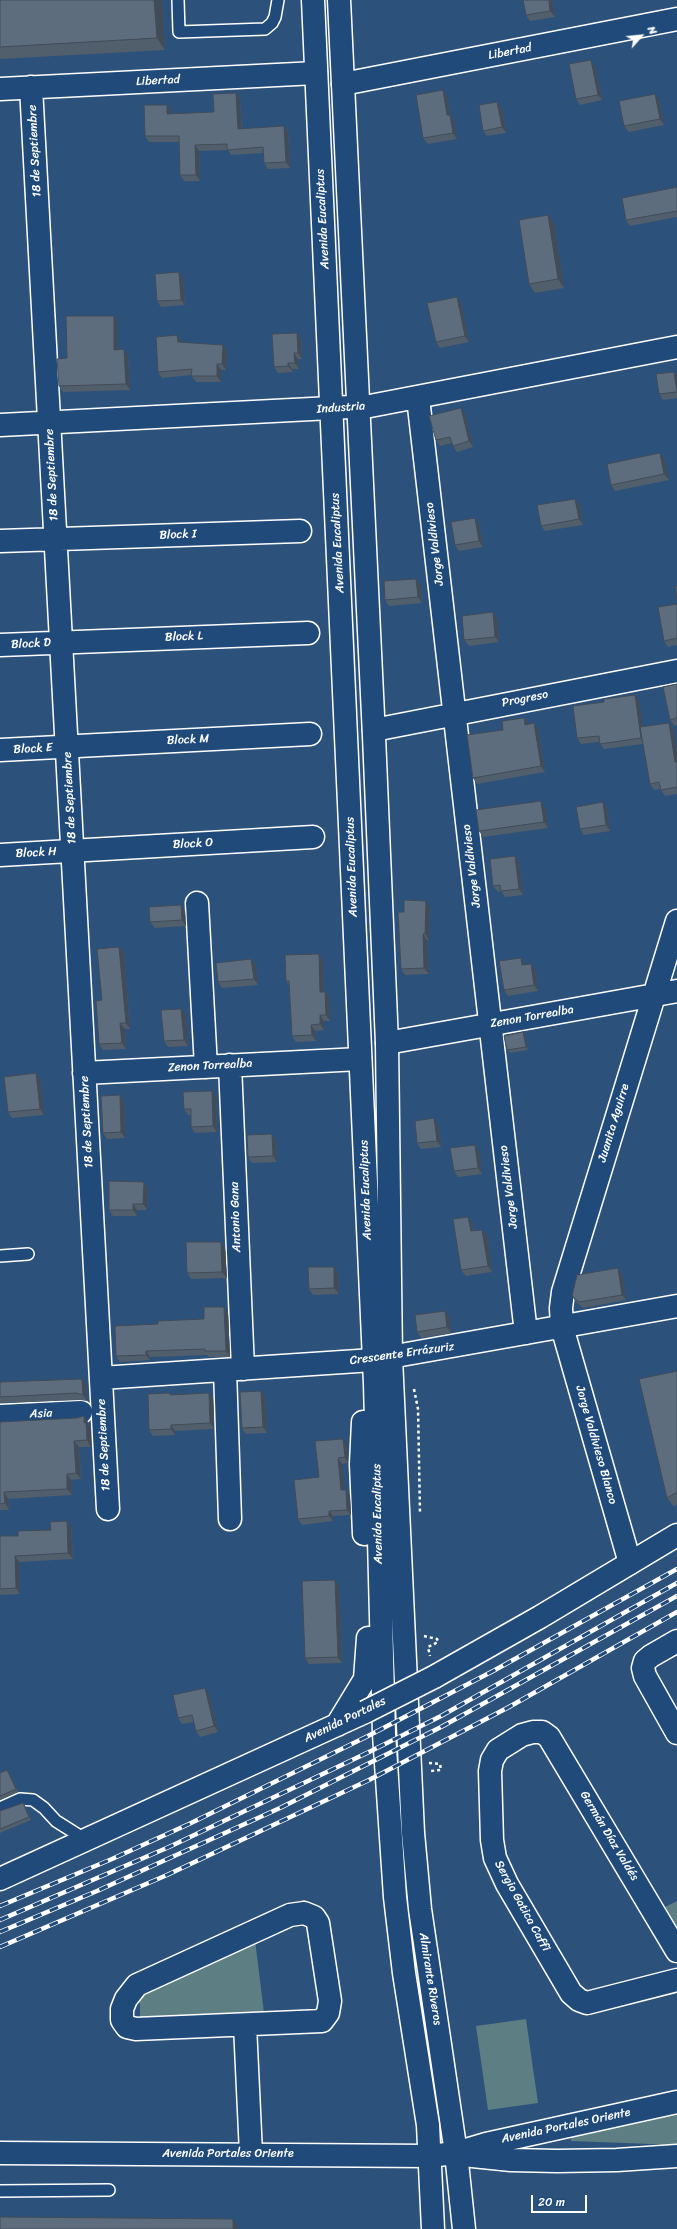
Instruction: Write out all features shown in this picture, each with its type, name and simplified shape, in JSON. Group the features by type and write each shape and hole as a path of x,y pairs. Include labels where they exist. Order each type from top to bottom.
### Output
{"street":[{"name":"Avenida Eucaliptus","path":"313,0 360,1059 409,1728"},
{"name":"Avenida Eucaliptus","path":"339,0 374,730 386,1043 382,1359 375,1383 384,1734"},
{"name":"Libertad","path":"343,84 677,19"},
{"name":"Libertad","path":"0,89 316,73"},
{"name":"18 de Septiembre","path":"32,87 108,1509"},
{"name":"Industria","path":"0,425 332,410 418,398 677,347"},
{"name":"Jorge Valdivieso","path":"418,398 526,1333"},
{"name":"Block I","path":"0,541 300,531"},
{"name":"Block L","path":"61,642 308,633"},
{"name":"Block D","path":"0,645 61,642"},
{"name":"Progreso","path":"374,730 454,712 677,671"},
{"name":"Block M","path":"67,747 310,734"},
{"name":"Block E","path":"0,750 67,747"},
{"name":"Block O","path":"72,851 313,837"},
{"name":"Block H","path":"0,855 72,851"},
{"path":"197,903 206,1067"},
{"name":"Juanita Aguirre","path":"562,1327 563,1292 677,921"},
{"name":"Zenon Torrealba","path":"386,1043 677,991"},
{"name":"Zenon Torrealba","path":"84,1073 360,1059"},
{"name":"Antonio Gana","path":"230,1065 234,1370 230,1518"},
{"name":"Crescente Errázuriz","path":"101,1378 382,1359 677,1306"},
{"name":"Jorge Valdivieso Blanco","path":"562,1327 630,1563"},
{"path":"337,1725 365,1679 368,1633 361,1464 363,1415 375,1383"},
{"name":"Asia","path":"0,1416 81,1412"},
{"name":"Avenida Portales","path":"0,1879 365,1712 434,1677 677,1535"},
{"path":"677,1641 651,1656 645,1661 643,1668 645,1676 677,1733"},
{"name":"Almirante Riveros","path":"409,1728 413,1833 420,1909 456,2153 464,2229"},
{"name":"Germán Díaz Valdés","path":"534,1732 542,1732 549,1737 556,1747 677,1951"},
{"name":"Sergio Gatica Caffi","path":"534,1732 522,1735 509,1742 498,1750 492,1760 492,1840 495,1858 507,1884 572,1993 579,2000 587,2003 677,1980"},
{"name":"Almirante Riveros","path":"384,1734 395,1897 404,1973 424,2095 433,2229"},
{"path":"304,1913 314,1917 318,1924 330,2001 328,2013 322,2021 314,2023 245,2025 136,2029 127,2027 122,2020 122,2009 126,1999 137,1985 149,1978 290,1915 304,1913"},
{"path":"245,2025 251,2154"},
{"name":"Avenida Portales Oriente","path":"0,2153 429,2156 456,2153 486,2144 677,2102"},
{"path":"557,2129 552,2146 557,2161"},
{"name":"Avenida Portales Oriente","path":"456,2153 511,2160 557,2161 617,2160 677,2156"}],"lane":[{"path":"178,0 179,32 265,29 272,23 275,17 278,0"},
{"path":"0,1256 28,1254"},
{"path":"0,1808 20,1799 33,1800 44,1808 56,1821 87,1840"},
{"path":"0,2191 109,2190"}],"path":[{"path":"423,1636 437,1639 438,1642 428,1646 434,1677"},
{"path":"430,1778 430,1770 441,1770 440,1764"}],"green space":[{"path":"677,1901 677,1940 659,1910"},
{"path":"255,1940 264,2013 140,2018 140,1997"},
{"path":"526,2019 538,2103 488,2110 476,2026"},
{"path":"677,2105 677,2145 571,2141 570,2131"}],"building":[{"path":"0,0 154,0 157,38 0,47"},
{"path":"523,0 549,0 550,11 526,15"},
{"path":"591,60 598,95 576,99 569,64"},
{"path":"443,90 447,115 450,115 453,133 423,138 416,95"},
{"path":"236,93 238,129 284,126 286,162 264,163 263,147 227,150 227,144 195,145 196,175 180,175 179,136 145,136 144,105 167,105 167,114 214,112 213,94"},
{"path":"655,94 660,119 624,126 619,101"},
{"path":"497,102 502,127 483,131 479,105"},
{"path":"677,187 677,211 626,220 622,198"},
{"path":"548,215 558,279 529,284 519,220"},
{"path":"179,272 181,300 157,301 155,274"},
{"path":"457,297 465,336 436,342 427,303"},
{"path":"66,316 114,316 114,350 124,349 126,384 59,386 57,359 67,358"},
{"path":"297,333 298,353 294,353 295,363 288,363 288,366 274,367 272,334"},
{"path":"177,335 178,342 223,345 222,364 217,364 217,376 191,376 192,369 158,372 156,337"},
{"path":"674,372 677,392 659,394 656,374"},
{"path":"461,408 469,441 453,446 450,437 436,440 429,416"},
{"path":"660,453 664,474 611,485 607,464"},
{"path":"575,499 579,519 541,526 537,505"},
{"path":"475,518 479,541 455,545 451,522"},
{"path":"416,579 418,597 385,600 384,581"},
{"path":"675,586 677,586 677,600"},
{"path":"677,604 677,638 664,641 658,607"},
{"path":"493,612 495,637 464,640 462,616"},
{"path":"677,684 677,718 670,720 663,687"},
{"path":"635,695 641,738 600,744 599,736 577,738 573,706 604,702 604,699"},
{"path":"524,718 525,725 534,723 541,766 473,778 467,735 503,730 502,721"},
{"path":"669,723 675,762 677,762 677,787 661,790 659,782 650,784 640,727"},
{"path":"541,801 544,822 479,831 476,810"},
{"path":"603,802 606,825 580,829 576,807"},
{"path":"515,856 519,889 501,891 500,885 493,886 490,859"},
{"path":"404,900 426,901 425,934 423,934 424,968 401,969 398,912 404,912"},
{"path":"181,905 182,920 150,922 149,907"},
{"path":"119,947 126,1023 120,1023 122,1043 99,1044 96,1001 102,1000 97,949"},
{"path":"319,954 320,992 325,992 326,1015 320,1015 320,1024 311,1025 312,1035 292,1036 289,981 286,981 285,955"},
{"path":"521,958 522,965 531,964 534,985 504,990 499,961"},
{"path":"251,959 254,979 218,982 216,963"},
{"path":"181,1009 184,1040 164,1041 161,1010"},
{"path":"523,1032 526,1047 507,1050 504,1036"},
{"path":"36,1073 40,1109 8,1112 4,1077"},
{"path":"212,1091 213,1126 191,1127 191,1109 184,1109 183,1092"},
{"path":"120,1095 121,1132 103,1133 101,1096"},
{"path":"434,1118 437,1141 417,1143 415,1121"},
{"path":"272,1134 273,1156 248,1157 247,1135"},
{"path":"475,1145 478,1168 454,1171 450,1148"},
{"path":"109,1181 144,1182 143,1204 133,1204 133,1210 109,1210"},
{"path":"468,1217 471,1231 482,1230 488,1266 461,1270 453,1219"},
{"path":"186,1242 221,1242 222,1272 187,1273"},
{"path":"308,1267 334,1267 334,1288 309,1289"},
{"path":"618,1268 622,1295 579,1302 572,1296 577,1275"},
{"path":"204,1307 224,1307 226,1351 205,1351 205,1349 146,1351 146,1355 116,1356 115,1326 158,1324 158,1321 204,1319"},
{"path":"445,1311 447,1327 417,1332 415,1315"},
{"path":"677,1371 677,1492 667,1498 639,1379"},
{"path":"82,1379 83,1395 76,1393 0,1397 0,1382"},
{"path":"261,1391 263,1427 242,1428 240,1392"},
{"path":"170,1393 170,1395 209,1393 210,1423 171,1425 171,1429 149,1430 148,1394"},
{"path":"84,1416 84,1423 86,1422 87,1440 74,1441 76,1473 67,1474 67,1489 4,1492 5,1503 0,1504 0,1422 77,1418"},
{"path":"343,1439 345,1457 338,1458 341,1490 346,1490 347,1510 329,1511 329,1516 298,1519 294,1480 319,1477 315,1441"},
{"path":"67,1521 68,1553 15,1556 16,1588 0,1589 0,1536 18,1536 18,1531 51,1530 50,1522"},
{"path":"335,1580 338,1657 305,1658 302,1581"},
{"path":"205,1688 214,1726 196,1731 192,1715 178,1718 173,1695"},
{"path":"7,1770 16,1789 0,1796 0,1773"},
{"path":"23,1803 29,1817 0,1829 0,1811"},
{"path":"0,2217 233,2219 233,2229 0,2229"}],"railway":[{"path":"0,1906 112,1859 189,1824 368,1736 495,1670 677,1569"},
{"path":"0,1920 169,1847 369,1752 441,1716 677,1583"},
{"path":"0,1932 97,1891 280,1808 443,1726 677,1596"},
{"path":"0,1947 167,1875 369,1780 509,1707 677,1612"}]}
